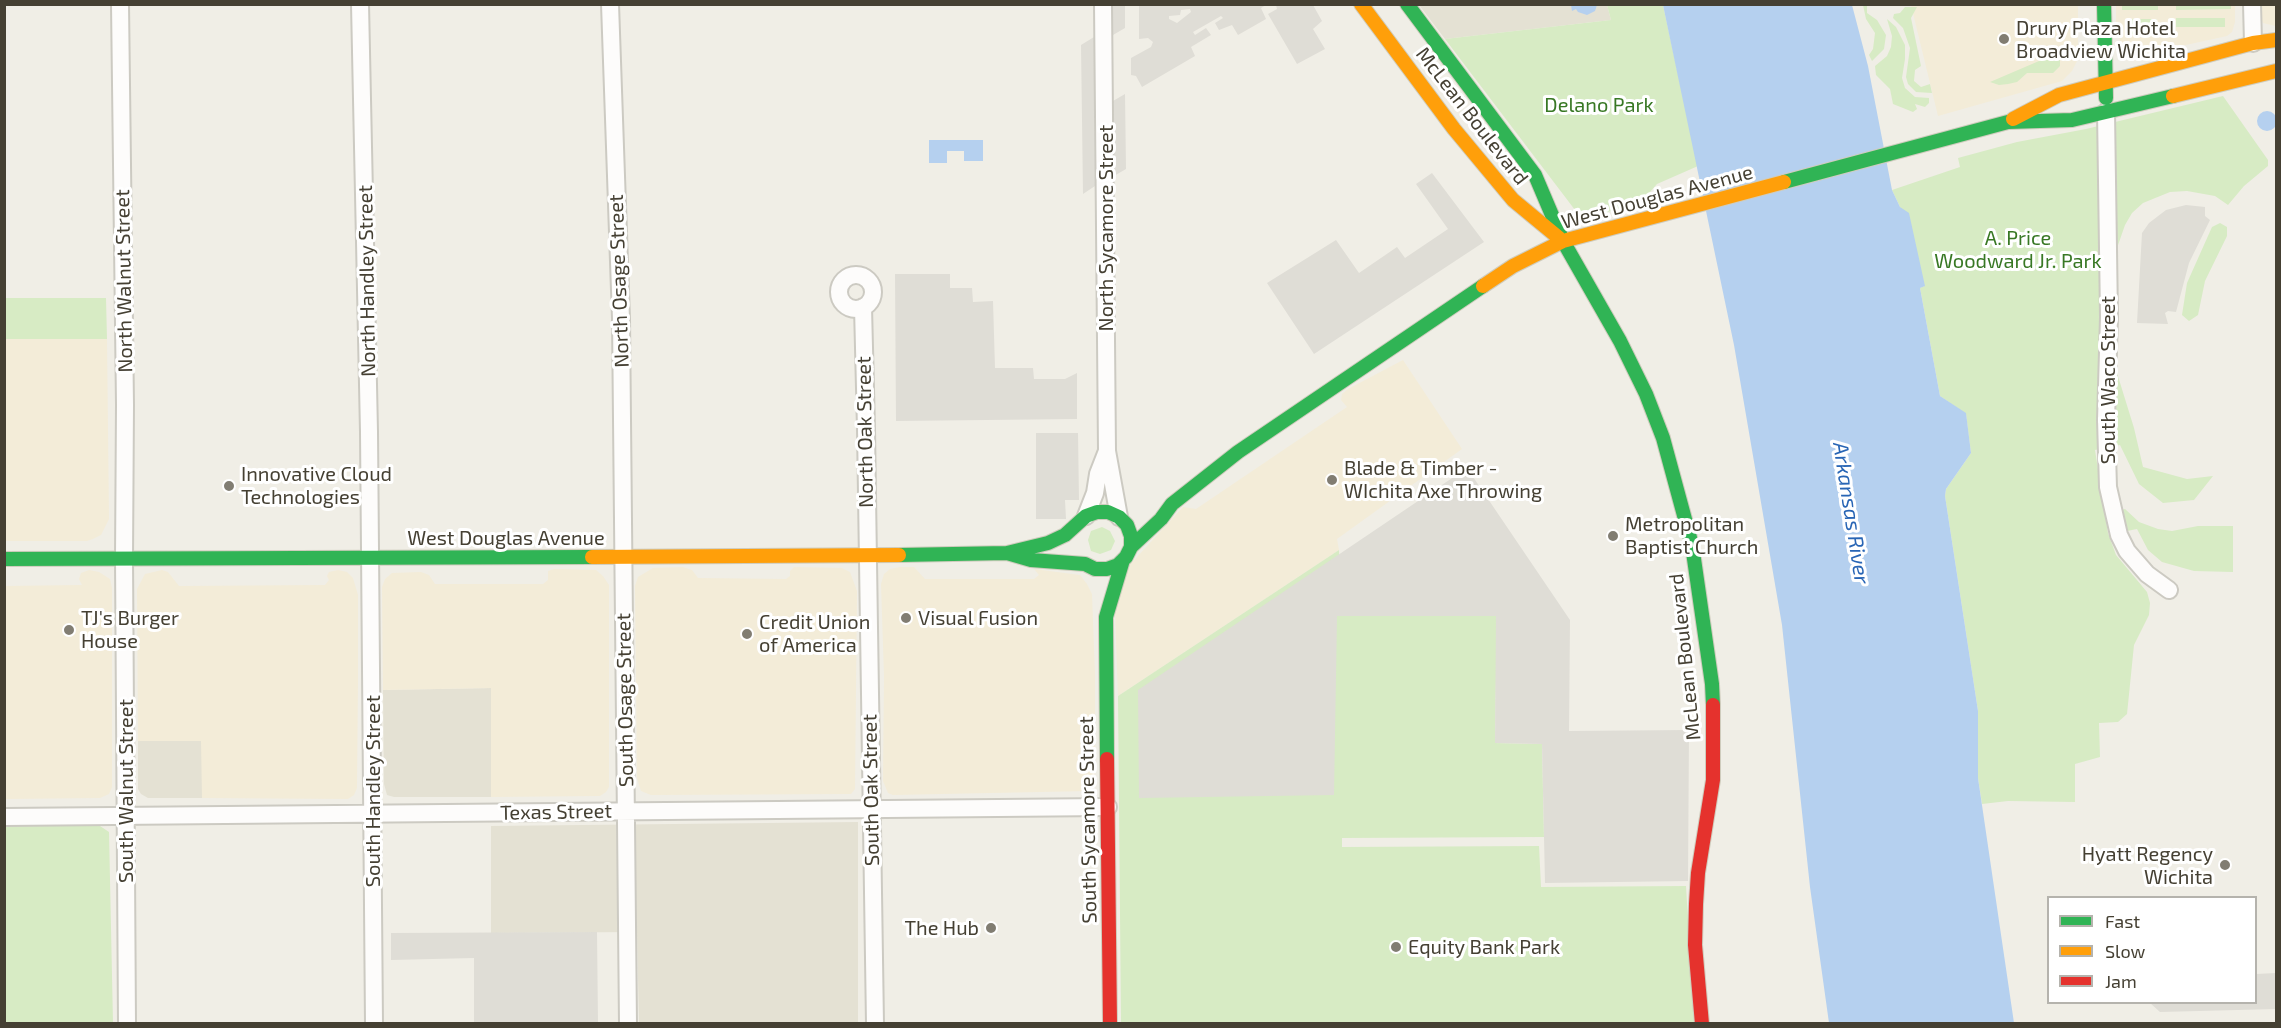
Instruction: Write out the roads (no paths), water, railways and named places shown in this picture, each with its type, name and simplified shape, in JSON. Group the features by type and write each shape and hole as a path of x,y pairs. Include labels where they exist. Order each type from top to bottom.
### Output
{"main road":[{"name":"McLean Boulevard","path":"1361,4 1454,129 1513,200 1563,241"},
{"name":"McLean Boulevard","path":"1407,4 1535,176 1563,241 1620,341 1646,394 1663,438 1692,545 1712,684 1713,780 1698,873 1696,904 1695,945 1702,1023"},
{"path":"2104,4 2106,112"},
{"name":"West Douglas Avenue","path":"2008,122 2059,95 2253,43 2277,40"},
{"name":"West Douglas Avenue","path":"1007,553 1031,560 1107,569 1126,555 1161,519 1172,504 1238,452 1513,266 1563,241 2008,122 2072,120 2277,71"},
{"name":"West Douglas Avenue","path":"4,559 867,556 1007,553 1048,543 1065,535 1082,520 1097,512 1108,512 1120,518 1172,504"},
{"path":"1120,518 1127,525 1131,536 1126,555"},
{"path":"1082,520 1073,534 1073,545 1077,556 1087,565"},
{"name":"South Sycamore Street","path":"1106,617 1126,555"},
{"name":"South Sycamore Street","path":"1087,565 1106,617 1110,1023"}],"street":[{"name":"North Walnut Street","path":"120,4 125,415 124,558"},
{"name":"North Handley Street","path":"360,4 368,320 370,558"},
{"name":"North Osage Street","path":"610,4 621,319 623,557"},
{"name":"North Sycamore Street","path":"1103,4 1107,451 1120,518"},
{"path":"2252,4 2253,43"},
{"name":"South Waco Street","path":"2106,112 2109,316 2106,429 2108,487 2119,535 2127,551 2147,574 2169,590"},
{"name":"North Oak Street","path":"862,307 867,556"},
{"name":"North Sycamore Street","path":"1082,520 1095,493 1098,474 1107,451"},
{"name":"South Oak Street","path":"867,556 875,1023"},
{"name":"South Osage Street","path":"623,557 628,1023"},
{"name":"South Walnut Street","path":"124,558 127,1023"},
{"name":"South Handley Street","path":"370,558 374,1023"},
{"name":"Texas Street","path":"4,817 1107,807"}],"water":[{"path":"1571,4 1597,5 1595,11 1587,15 1576,9 1572,11"},
{"name":"Arkansas River","path":"1663,5 1852,5 1868,66 1892,190 1900,207 1909,213 1925,286 1920,288 1940,396 1966,413 1971,453 1946,489 1945,496 1978,711 1978,778 2014,1023 1829,1023 1810,887 1782,625 1734,345"},
{"path":"2267,111 2274,114 2277,121 2274,128 2267,131 2260,128 2257,121 2260,114"},
{"path":"929,140 983,140 983,161 964,161 964,151 947,151 947,163 929,163"}],"place":[{"name":"Drury Plaza Hotel Broadview Wichita","path":"2004,39"},
{"name":"Blade & Timber - WIchita Axe Throwing","path":"1332,480"},
{"name":"Innovative Cloud Technologies","path":"229,486"},
{"name":"Metropolitan Baptist Church","path":"1613,536"},
{"name":"Visual Fusion","path":"906,618"},
{"name":"TJ's Burger House","path":"69,630"},
{"name":"Credit Union of America","path":"747,634"},
{"name":"Hyatt Regency Wichita","path":"2225,865"},
{"name":"The Hub","path":"991,928"},
{"name":"Equity Bank Park","path":"1396,947"}],"park label":[{"name":"Delano Park","path":"1599,105"},
{"name":"A. Price Woodward Jr. Park","path":"2018,250"}]}
